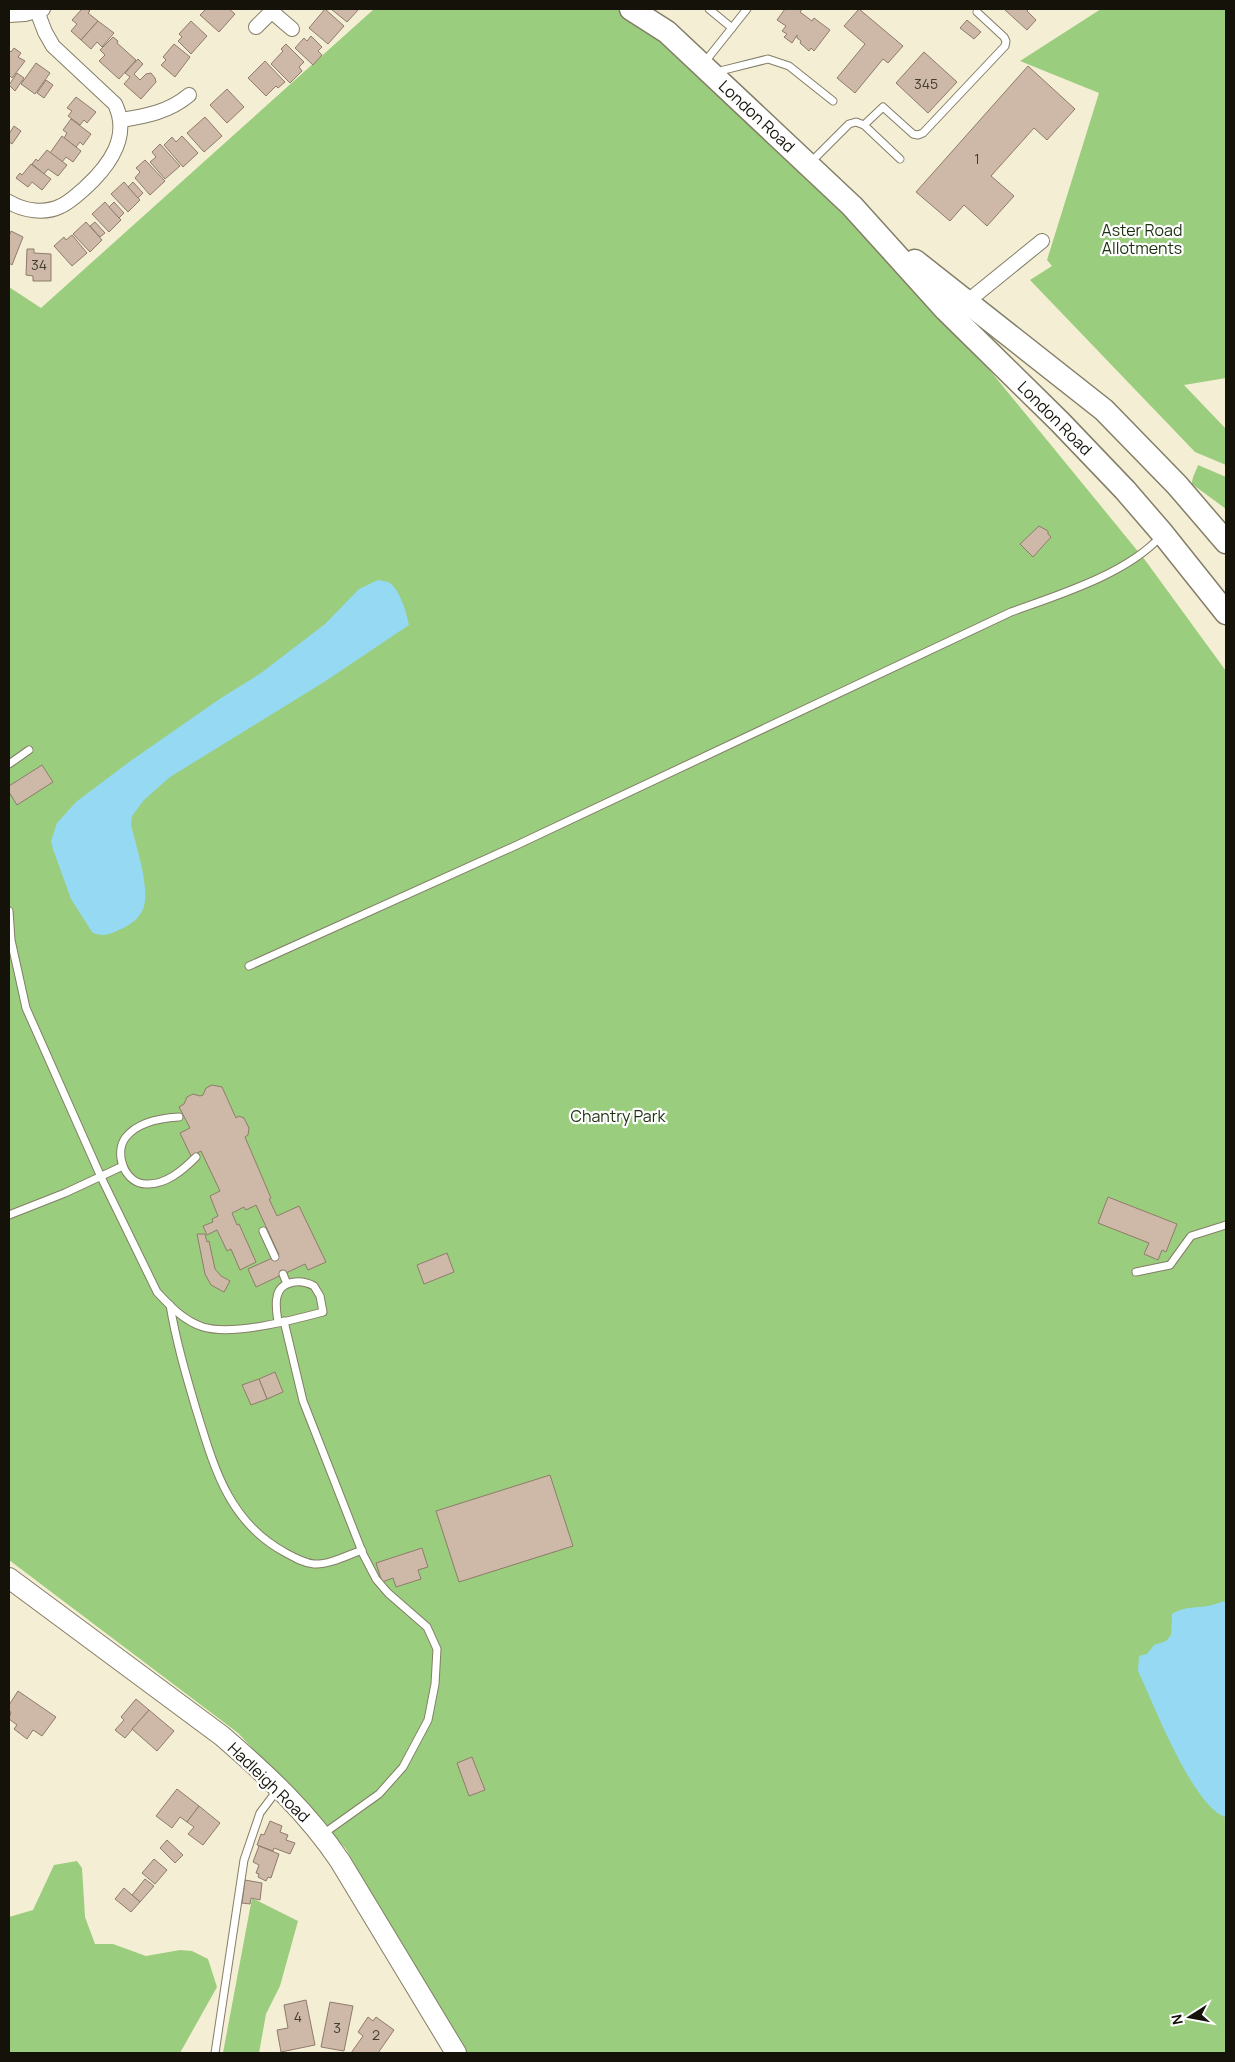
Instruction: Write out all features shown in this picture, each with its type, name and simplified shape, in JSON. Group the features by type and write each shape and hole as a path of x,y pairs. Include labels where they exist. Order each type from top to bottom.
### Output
{"main road":[{"name":"London Road","path":"631,9 667,32 876,231 946,310 1073,435 1163,534 1226,613"},
{"name":"London Road","path":"876,231 968,301 1104,410 1184,493 1226,542"},
{"path":"1184,493 1204,504 1226,522"}],"street":[{"path":"9,15 25,14 40,10 44,32 53,46 110,98 118,110 121,120 119,138 112,158 101,172 69,202 57,208 37,211 18,207 9,202"},
{"path":"256,27 272,10 292,30"},
{"path":"121,120 159,113 189,95"},
{"path":"968,301 1042,241"},
{"name":"Hadleigh Road","path":"9,1578 222,1736 302,1810 322,1835 456,2053"}],"lane":[{"path":"709,9 732,28"},
{"path":"706,69 732,28 747,9"},
{"path":"864,125 882,107 913,134 918,136 923,133 1005,46 1006,41 1004,37 977,12"},
{"path":"706,69 768,60 790,66 833,101"},
{"path":"808,165 850,124 856,122 864,125 900,159"},
{"path":"249,966 517,845 1011,612 1075,589 1132,560 1155,543 1163,534"},
{"path":"9,764 29,750"},
{"path":"9,911 11,940 26,1008 101,1176 157,1292 170,1305 193,1322 214,1329 233,1329 281,1321 323,1312 320,1296 314,1286 304,1281 287,1284 277,1295 276,1308 281,1321 303,1401 362,1550 376,1579 388,1593 427,1627 437,1649 435,1684 428,1720 403,1767 379,1794 322,1835"},
{"path":"179,1117 161,1118 132,1130 121,1146 123,1166 131,1178 145,1185 176,1175 196,1157"},
{"path":"9,1215 123,1166"},
{"path":"1136,1272 1170,1266 1191,1236 1226,1225"},
{"path":"263,1231 274,1257"},
{"path":"283,1274 287,1284"},
{"path":"153,1300 157,1292"},
{"path":"170,1305 182,1363 219,1480 234,1506 250,1527 275,1547 304,1562 324,1563 362,1550"},
{"path":"215,2053 244,1860 260,1813 279,1788"}],"green space":[{"name":"Chantry Park","path":"374,9 631,9 876,231 1145,560 1226,671 1226,2053 458,2053 346,1849 238,1733 9,1560 9,287 41,308"},
{"name":"Aster Road Allotments","path":"1101,9 1226,9 1226,378 1184,385 1226,429 1226,465 1195,452 1030,280 1052,266 1047,260 1099,93 1020,61"},
{"path":"1198,465 1226,477 1226,509 1192,484"},
{"path":"77,1861 82,1868 85,1917 95,1944 113,1944 146,1956 180,1950 192,1951 208,1959 217,1987 180,2053 9,2053 9,1917 33,1910 54,1865"},
{"path":"252,1898 298,1921 280,1986 266,2014 259,2053 223,2053"}],"water":[{"path":"378,580 386,581 394,587 402,603 409,625 324,682 170,777 144,800 132,816 131,825 144,880 145,901 143,909 134,921 117,931 103,935 92,932 71,899 53,849 51,841 57,823 76,802 129,762 221,698 261,673 325,624 359,589"},
{"path":"1226,1601 1226,1817 1213,1809 1200,1795 1175,1752 1138,1671 1139,1656 1147,1654 1154,1645 1166,1641 1171,1635 1172,1614 1185,1609"}],"building":[{"path":"82,9 90,11 88,13 98,21 81,40 71,31 77,24 72,20"},
{"path":"206,9 229,9 235,14 219,32 200,15"},
{"path":"325,9 344,26 328,44 309,28"},
{"path":"331,9 359,9 347,22"},
{"path":"785,9 802,9 800,12 812,21 814,18 830,30 814,51 811,48 809,51 800,43 801,41 797,38 797,35 792,43 784,37 787,34 782,31 786,26 777,20"},
{"path":"859,9 903,46 888,63 883,59 855,93 837,78 865,44 844,26"},
{"path":"1004,9 1029,9 1027,11 1036,20 1027,30"},
{"path":"967,20 981,32 974,39 960,28"},
{"path":"98,21 114,33 102,47 97,42 91,49 81,40"},
{"path":"191,21 207,36 191,54 178,41 182,37 179,34"},
{"path":"311,36 322,47 318,51 322,55 313,65 295,48 304,38 307,41"},
{"path":"113,37 136,60 119,79 99,61 105,55 100,50"},
{"path":"174,44 190,57 175,77 161,65 166,60 163,57"},
{"path":"286,44 304,62 299,67 302,71 290,83 271,64 283,51 281,49"},
{"path":"14,48 21,53 18,57 25,61 12,78 9,75 9,50 11,52"},
{"path":"924,52 957,82 928,113 896,83"},
{"path":"138,59 143,64 134,74 140,80 146,74 151,73 156,82 141,99 124,84 130,77 125,73"},
{"path":"265,61 285,82 278,88 276,86 266,96 248,78"},
{"path":"36,63 50,73 35,94 21,84"},
{"path":"1028,66 1075,109 1047,140 1034,128 991,176 1014,196 987,226 964,205 950,221 916,192"},
{"path":"17,73 24,78 15,91 9,85"},
{"path":"46,80 53,85 44,98 37,93"},
{"path":"227,89 244,107 227,123 210,105"},
{"path":"76,97 96,112 87,123 84,120 80,125 68,116 72,111 67,108"},
{"path":"205,117 222,136 204,152 187,133"},
{"path":"71,119 91,134 83,145 80,142 76,147 64,138 67,133 63,130"},
{"path":"14,126 21,131 12,144 9,142 9,134"},
{"path":"62,136 81,151 73,162 66,157 62,162 50,153"},
{"path":"182,136 198,153 183,167 164,145 172,137 176,142"},
{"path":"160,144 180,166 165,179 150,162 156,157 152,152"},
{"path":"47,150 67,165 58,176 48,169 44,174 32,164 36,159 38,161"},
{"path":"145,160 165,181 150,195 135,178 140,172 136,168"},
{"path":"31,164 51,179 42,190 32,182 28,187 16,178 20,173 22,175"},
{"path":"124,182 140,200 128,212 111,194"},
{"path":"133,182 143,193 138,198 128,187"},
{"path":"105,202 121,220 109,232 92,214"},
{"path":"114,202 124,213 119,218 109,207"},
{"path":"86,222 102,240 90,252 73,234"},
{"path":"95,222 105,233 100,237 90,226"},
{"path":"11,231 23,237 12,265 9,263 9,236"},
{"path":"72,235 87,253 72,266 54,246 64,237 66,240"},
{"path":"27,249 34,249 34,253 51,254 51,281 33,281 33,276 26,275"},
{"path":"1039,526 1048,531 1051,537 1033,557 1020,544"},
{"path":"42,765 53,782 17,805 9,792 9,786"},
{"path":"212,1085 222,1087 236,1118 239,1116 244,1118 249,1128 248,1135 245,1137 277,1216 299,1206 326,1262 308,1270 305,1264 256,1287 248,1269 279,1255 256,1205 246,1210 244,1207 232,1213 256,1262 240,1270 231,1249 227,1251 217,1230 207,1235 203,1226 213,1222 212,1219 218,1216 210,1196 220,1191 201,1151 191,1156 180,1133 190,1128 179,1107 184,1104 187,1097 193,1094 203,1095 206,1088"},
{"path":"1108,1197 1177,1224 1166,1252 1162,1250 1158,1260 1144,1254 1149,1243 1098,1223"},
{"path":"197,1234 205,1234 207,1242 209,1241 215,1269 221,1276 230,1281 224,1292 211,1285 205,1274"},
{"path":"447,1253 454,1272 424,1284 417,1265"},
{"path":"275,1372 283,1392 267,1399 259,1379"},
{"path":"259,1379 267,1399 251,1405 242,1385"},
{"path":"550,1475 573,1546 459,1582 436,1511"},
{"path":"422,1548 428,1567 418,1570 421,1579 396,1587 393,1578 382,1582 376,1563"},
{"path":"18,1691 56,1717 42,1736 33,1730 27,1739 14,1729 17,1725 9,1719 11,1712 9,1711 9,1705"},
{"path":"136,1699 149,1710 125,1738 115,1730 124,1720 121,1717"},
{"path":"149,1710 174,1731 157,1751 132,1729"},
{"path":"472,1757 485,1790 469,1796 457,1763"},
{"path":"177,1789 199,1806 187,1822 180,1817 172,1828 156,1816"},
{"path":"199,1806 220,1823 203,1845 188,1834 194,1827 187,1822"},
{"path":"270,1821 282,1826 280,1832 288,1835 286,1840 295,1843 290,1854 274,1848 273,1851 257,1845 261,1834 264,1835"},
{"path":"167,1840 183,1855 175,1863 160,1848"},
{"path":"259,1846 279,1854 271,1878 268,1877 266,1881 258,1877 259,1874 256,1873 259,1865 253,1862"},
{"path":"154,1859 167,1870 155,1884 142,1873"},
{"path":"145,1879 154,1886 140,1902 132,1895"},
{"path":"245,1880 262,1883 260,1900 251,1898 250,1904 242,1903"},
{"path":"124,1888 140,1902 131,1912 115,1899"},
{"path":"306,2000 315,2045 281,2052 277,2030 288,2028 284,2005"},
{"path":"330,2002 353,2006 344,2051 321,2047"},
{"path":"368,2017 373,2021 376,2017 394,2030 378,2053 351,2053 363,2036 358,2032"}]}
